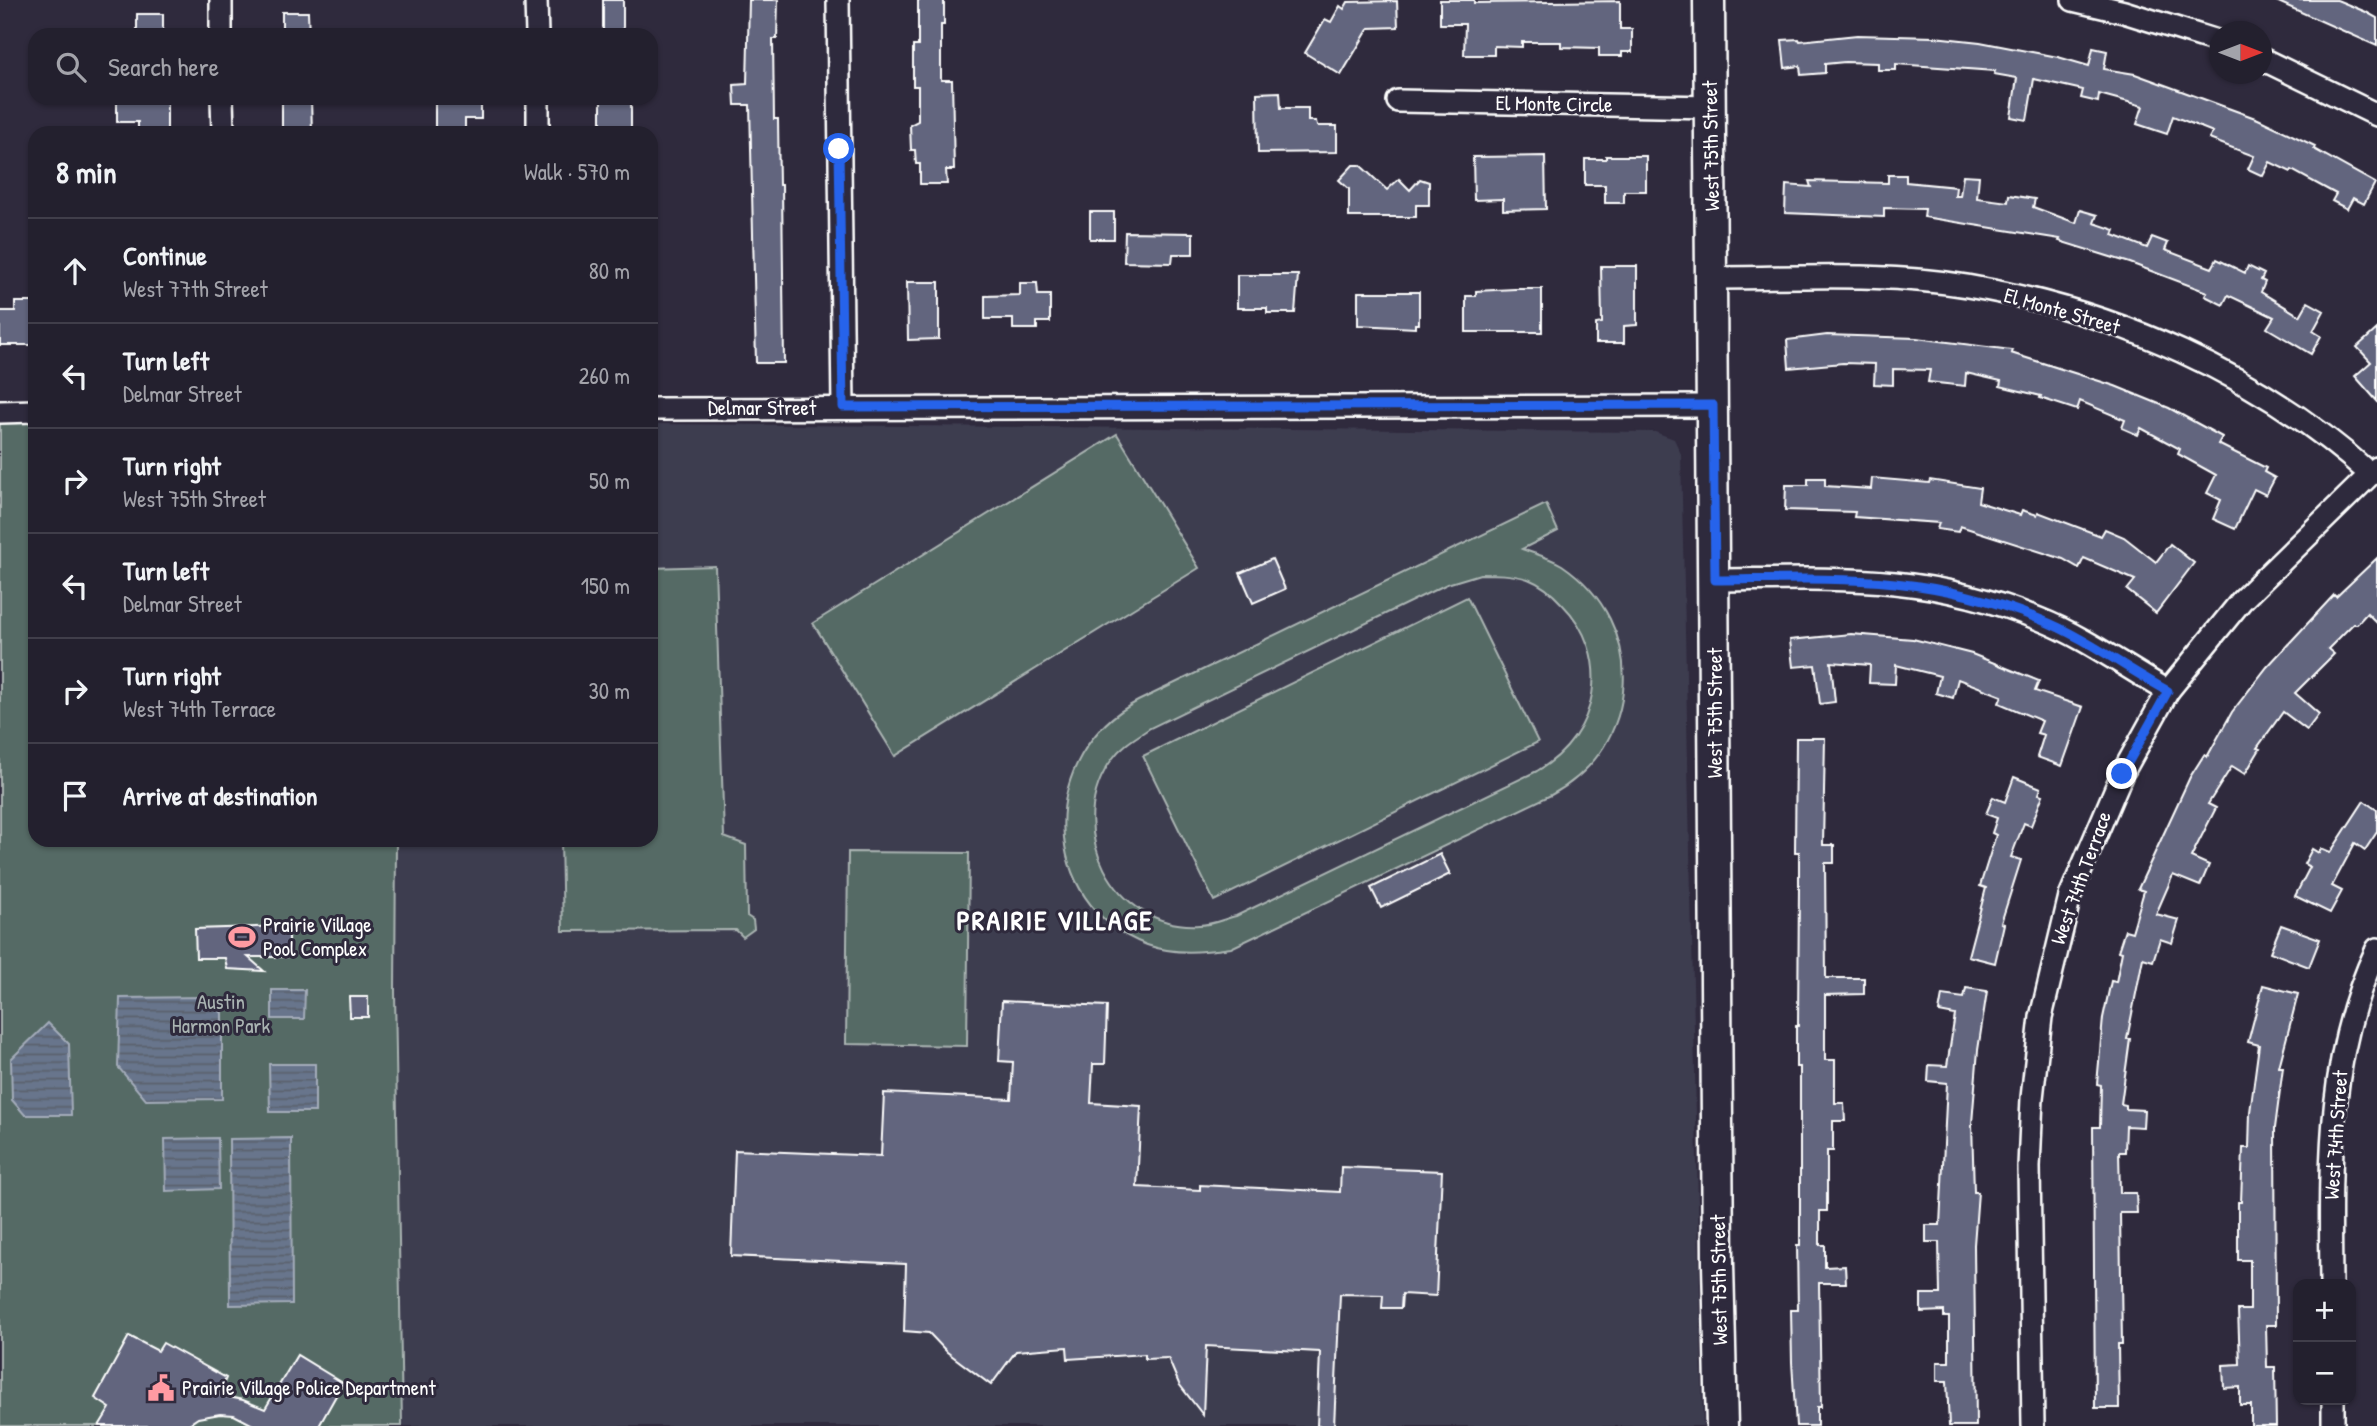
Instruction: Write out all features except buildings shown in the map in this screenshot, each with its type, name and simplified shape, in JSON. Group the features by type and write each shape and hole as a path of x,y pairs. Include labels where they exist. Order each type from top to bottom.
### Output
{"main road":[{"name":"West 75th Street","path":"1709,0 1715,580 1717,1264 1722,1426"}],"street":[{"path":"221,0 222,28"},
{"path":"536,0 537,28"},
{"path":"838,0 843,407"},
{"path":"2073,0 2143,17 2209,38"},
{"path":"2128,0 2143,17"},
{"path":"2272,64 2377,115"},
{"name":"El Monte Circle","path":"1398,101 1711,107"},
{"path":"222,105 223,126"},
{"path":"538,105 538,126"},
{"name":"El Monte Street","path":"1713,278 1878,277 1965,285 2044,302 2115,324 2180,351 2260,395 2373,471"},
{"name":"Delmar Street","path":"658,409 1713,405"},
{"path":"0,412 28,411"},
{"name":"West 74th Terrace","path":"2033,1426 2029,1167 2032,1098 2041,1017 2070,896 2093,835 2122,774 2168,691 2242,600 2373,471"},
{"path":"1715,580 1862,578 1908,582 1976,596 2040,619 2083,640 2168,691"},
{"name":"West 74th Street","path":"2332,1279 2332,1119 2341,1061 2353,1012 2377,949"},
{"path":"2333,1405 2333,1426"}],"shaded area":[{"path":"658,424 1655,432 1674,439 1681,454 1703,1426 402,1426 395,1001 396,847 658,847"}],"green space":[{"name":"Austin Harmon Park","path":"0,422 28,422 28,847 396,847 395,992 402,1426 0,1426"},
{"path":"1117,434 1199,568 895,756 813,623"},
{"path":"1546,504 1558,531 1522,549 1562,565 1590,590 1610,619 1621,651 1624,684 1618,716 1604,747 1581,773 1551,795 1231,948 1200,951 1178,951 1147,945 1111,925 1085,897 1069,863 1063,827 1067,790 1081,755 1105,725 1138,701","holes":["1480,574 1522,577 1542,586 1578,624 1588,647 1593,670 1592,693 1586,716 1575,737 1558,756 1537,771 1236,916 1204,925 1168,922 1142,911 1120,892 1104,869 1095,842 1092,813 1098,785 1113,758 1125,745 1150,728 1447,584"]},
{"path":"715,566 724,837 746,845 747,916 753,920 754,929 743,937 736,930 563,931 561,847 658,847 658,568"},
{"path":"1467,597 1538,742 1214,901 1143,756"},
{"path":"848,852 969,853 967,1046 846,1044"}],"water":[{"path":"272,990 305,990 304,1019 272,1019"},
{"path":"206,997 222,1013 222,1099 146,1100 118,1067 120,998"},
{"path":"48,1023 69,1044 71,1115 25,1115 12,1100 11,1059"},
{"path":"269,1064 315,1064 315,1112 270,1112"},
{"path":"218,1138 219,1189 166,1191 165,1139"},
{"path":"291,1138 292,1304 230,1305 229,1139"}],"place":[{"name":"Prairie Village Pool Complex","path":"242,937"},
{"name":"Prairie Village Police Department","path":"161,1388"}],"district":[{"name":"PRAIRIE VILLAGE","path":"1055,920"}],"route":[{"path":"839,149 843,407 1713,405 1715,580 1862,578 1908,582 1976,596 2040,619 2083,640 2168,691 2122,774"}]}
